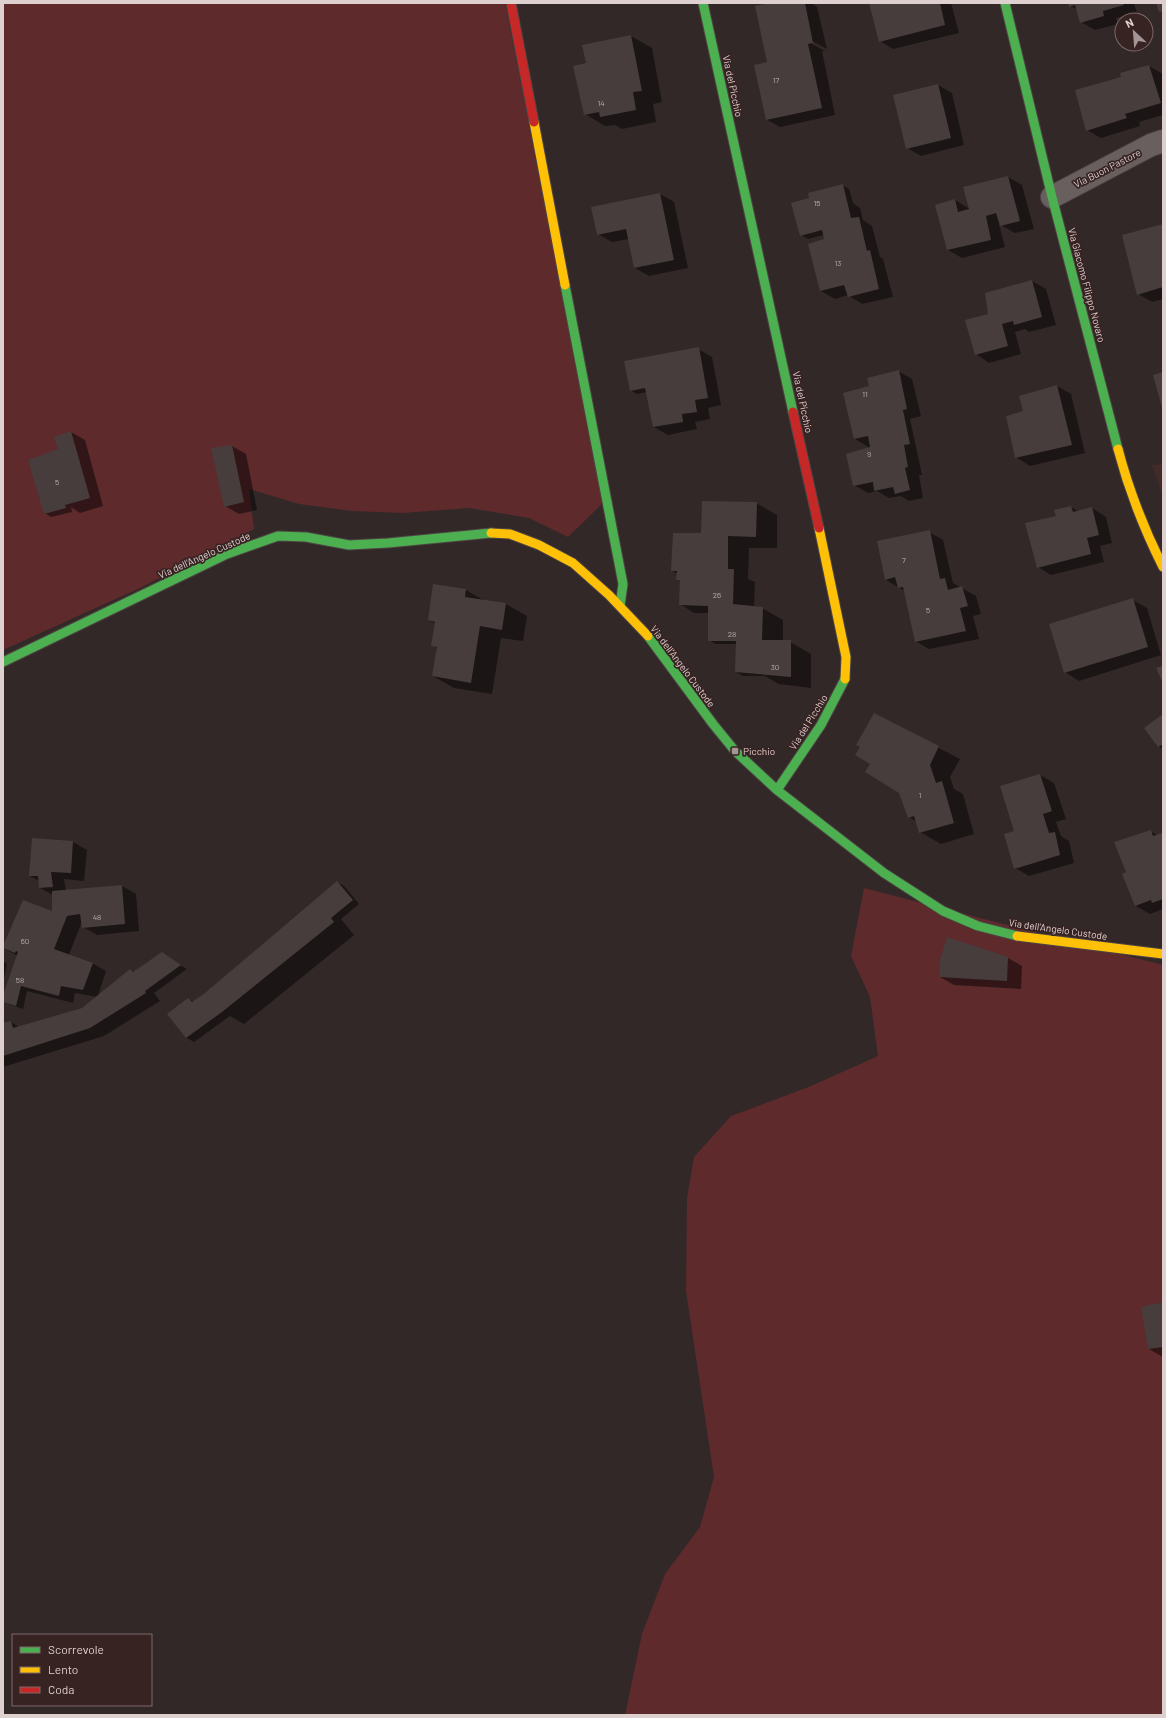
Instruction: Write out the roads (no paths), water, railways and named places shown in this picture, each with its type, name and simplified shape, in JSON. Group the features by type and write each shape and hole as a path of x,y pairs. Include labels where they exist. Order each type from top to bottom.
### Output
{"street":[{"path":"511,3 623,584 620,606"},
{"name":"Via del Picchio","path":"703,3 846,657 845,682 821,725 777,790"},
{"name":"Via Giacomo Filippo Novaro","path":"1005,3 1052,197 1127,482 1146,534 1163,567"},
{"name":"Via Buon Pastore","path":"1052,197 1151,145 1163,141"},
{"name":"Via dell'Angelo Custode","path":"3,662 227,554 278,536 306,537 349,544 388,543 482,533 510,534 539,545 573,563 609,595 649,637 689,689 713,724 735,751 777,790 884,873 943,911 978,926 1018,936 1163,954"}],"place":[{"name":"Picchio","path":"735,751"}]}
